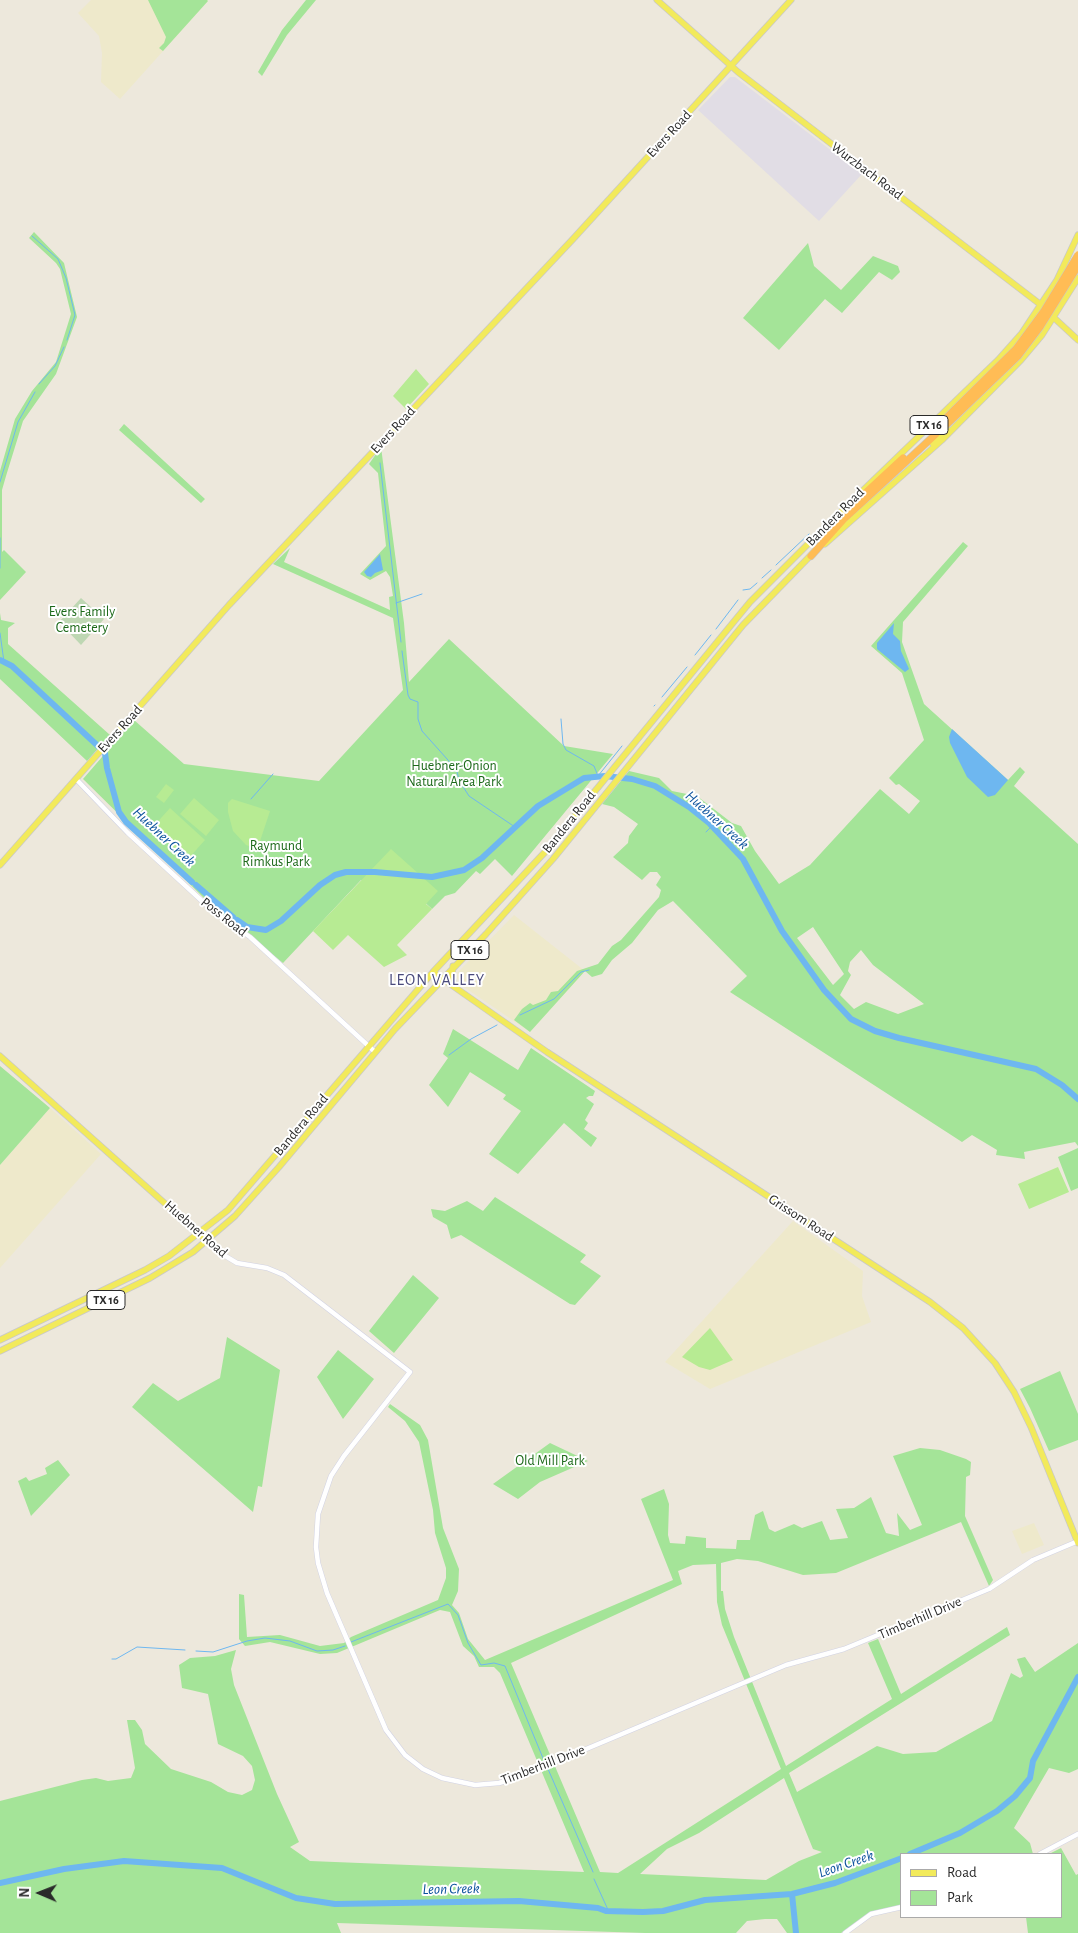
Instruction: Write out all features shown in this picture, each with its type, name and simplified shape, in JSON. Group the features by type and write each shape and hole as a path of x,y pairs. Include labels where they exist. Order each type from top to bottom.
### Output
{"highway":[{"path":"811,541 831,526 935,433 1016,348 1049,303 1078,255"},
{"path":"811,556 844,519 1018,356 1040,327 1078,266"}],"main road":[{"name":"Wurzbach Road","path":"657,0 731,66 1042,306 1078,340"},
{"name":"Evers Road","path":"0,864 253,579 573,239 791,0"},
{"name":"Bandera Road","path":"0,1340 163,1260 200,1234 228,1210 368,1045 545,852 750,602 1022,333 1042,306 1078,235"},
{"name":"Bandera Road","path":"0,1351 173,1264 207,1240 248,1203 376,1052 453,966 529,886 743,625 811,556 923,458 1021,360 1054,317 1078,278"},
{"path":"970,386 956,406 966,414 976,406"},
{"path":"923,431 940,419 948,426 927,448 923,458"},
{"path":"453,966 452,977 456,988"},
{"name":"Grissom Road","path":"433,972 544,1050 922,1296 963,1328 995,1363 1014,1392 1031,1426 1078,1542"},
{"name":"Huebner Road","path":"0,1056 207,1240"},
{"path":"323,1099 331,1105"},
{"path":"113,1286 116,1294"}],"street":[{"name":"Poss Road","path":"76,779 128,832 214,912 250,937 376,1052"},
{"name":"Huebner Road","path":"207,1240 222,1254 236,1263 267,1268 284,1275 410,1372"},
{"name":"Timberhill Drive","path":"410,1372 344,1456 331,1476 318,1514 316,1539 318,1563 327,1592 380,1718 392,1739 405,1755 423,1768 442,1778 462,1784 492,1784 510,1781 796,1661 844,1649 988,1589 1033,1560 1078,1542"},
{"path":"1042,1853 1078,1834"},
{"path":"846,1933 871,1914 900,1907"}],"shaded area":[{"path":"91,0 208,1 120,99 101,82 102,53 99,36 78,13"},
{"path":"730,77 735,77 862,174 819,221 698,110"},
{"path":"514,915 585,971 530,1032 461,985 457,978 458,972"},
{"path":"50,1108 101,1154 0,1268 0,1165"},
{"path":"793,1221 863,1271 862,1296 871,1322 710,1389 665,1362"},
{"path":"1034,1523 1044,1545 1022,1554 1012,1531"}],"green space":[{"path":"148,0 208,1 163,51 159,48 164,43 166,37"},
{"path":"306,0 316,0 287,35 262,76 258,72 282,30"},
{"path":"34,232 64,263 77,317 56,374 23,421 2,490 2,552 4,550 26,572 0,600 0,471 15,419 32,391 56,362 71,314 60,269 29,238"},
{"path":"808,243 814,266 841,290 873,256 898,266 900,272 892,280 879,272 842,313 825,299 779,350 743,318"},
{"path":"416,369 429,384 406,409 393,396"},
{"path":"124,424 205,499 201,503 119,430"},
{"path":"381,447 404,623 409,682 449,639 564,746 613,754 512,876 495,859 480,874 476,871 455,893 445,896 432,909 408,887 361,880 283,963 210,904 83,779 134,720 184,764 319,781 403,690 393,618 273,564 290,548 284,562 390,610 389,597 393,596 390,577 386,571 370,580 360,574 386,546 378,473 369,464"},
{"path":"963,542 968,546 903,622 902,642 924,704 1008,780 1020,767 1025,772 1014,786 1078,844 1078,1146 1075,1142 1024,1152 1025,1159 996,1155 997,1150 972,1135 962,1142 730,992 747,976 673,901 658,910 632,943 612,960 602,974 592,977 585,971 530,1032 514,1020 522,1009 530,1003 533,1005 546,1000 551,992 558,991 577,971 598,964 612,946 621,940 659,897 661,890 656,885 661,877 657,872 650,872 642,880 613,857 628,843 629,836 638,824 614,807 602,804 629,771 659,778 672,791 697,796 732,823 741,826 755,851 779,884 810,865 880,789 909,814 920,801 889,778 924,740 902,673 871,646","holes":["813,927 844,974 833,985 797,938","861,950 873,965 924,1004 898,1014 866,1002 854,1009 840,995 851,975 848,971 850,962"]},
{"name":"Evers Family Cemetery","path":"81,598 104,619 81,645 59,622"},
{"path":"0,613 1,620 15,623 8,628 8,644 110,735 87,761 0,679"},
{"path":"166,784 174,790 164,803 156,797"},
{"path":"194,798 219,820 206,836 180,814"},
{"path":"232,799 270,811 259,844 254,848 246,845 233,831 228,812 228,803"},
{"path":"170,808 205,840 188,859 152,828"},
{"path":"391,849 438,891 426,904 432,909 397,945 407,955 384,967 348,935 333,950 313,931"},
{"path":"453,1029 518,1070 531,1048 595,1091 593,1096 586,1098 594,1104 585,1120 588,1123 584,1129 597,1138 591,1147 564,1123 518,1174 489,1154 521,1111 503,1099 506,1095 470,1072 448,1107 429,1085 448,1058 443,1054"},
{"path":"0,1066 50,1108 0,1165"},
{"path":"1078,1148 1078,1188 1071,1191 1058,1157"},
{"path":"1058,1167 1069,1192 1029,1209 1018,1184"},
{"path":"495,1197 586,1255 580,1262 601,1276 575,1305 570,1304 461,1235 451,1239 447,1225 433,1217 431,1209 445,1211 467,1201 483,1211"},
{"path":"413,1275 439,1298 394,1353 369,1331"},
{"path":"710,1328 733,1360 710,1370 699,1367 682,1357"},
{"path":"227,1337 280,1370 262,1487 258,1486 253,1512 132,1407 153,1383 178,1401 220,1378"},
{"path":"338,1350 374,1379 343,1419 317,1377"},
{"path":"1060,1371 1078,1414 1078,1440 1049,1451 1020,1389"},
{"path":"390,1404 420,1425 428,1440 443,1528 459,1569 458,1591 452,1605 459,1613 468,1639 485,1660 673,1580 641,1499 664,1489 669,1504 668,1535 670,1543 685,1544 686,1536 706,1538 706,1548 736,1549 737,1540 750,1540 755,1515 763,1511 769,1529 775,1532 794,1524 802,1528 822,1521 830,1540 848,1538 836,1509 854,1508 871,1497 886,1533 899,1536 897,1513 910,1530 922,1525 893,1456 920,1448 940,1450 971,1462 970,1475 966,1477 965,1516 993,1580 989,1586 961,1522 836,1573 803,1575 758,1561 737,1559 721,1563 721,1591 723,1591 725,1609 734,1637 786,1766 892,1699 868,1643 878,1639 901,1694 1007,1627 1010,1635 789,1773 797,1792 877,1746 903,1754 936,1752 992,1721 1011,1673 1020,1678 1023,1676 1017,1659 1025,1657 1035,1672 1078,1643 1078,1769 1069,1773 1049,1768 1014,1828 1030,1843 1033,1853 900,1853 900,1905 871,1912 841,1933 787,1933 777,1919 765,1919 747,1921 736,1933 645,1933 337,1923 341,1933 0,1933 0,1801 82,1780 96,1778 108,1781 131,1778 135,1768 127,1720 135,1720 142,1730 145,1744 171,1769 211,1782 228,1792 242,1795 252,1790 255,1780 252,1766 243,1756 218,1744 208,1694 182,1688 179,1665 190,1658 215,1656 236,1650 231,1669 234,1685 277,1794 299,1842 290,1847 310,1861 584,1872 500,1673 494,1667 479,1667 474,1656 463,1646 450,1612 440,1610 337,1653 320,1654 270,1642 245,1646 239,1639 239,1594 244,1595 247,1637 280,1635 320,1646 344,1643 351,1637 438,1600 446,1578 446,1568 435,1533 433,1510 419,1442 405,1421 388,1407","holes":["716,1564 717,1602 722,1625 781,1769 618,1873 600,1872 511,1663 682,1584 678,1571 693,1565","784,1778 813,1849 822,1852 799,1861 766,1880 640,1874 667,1849 699,1833"]},
{"name":"Old Mill Park","path":"550,1443 588,1461 540,1482 518,1499 493,1484"},
{"path":"58,1460 70,1475 31,1516 18,1481 26,1477 29,1481 47,1474 45,1468"},
{"path":"1061,1848 1076,1875 1078,1874 1078,1933 1028,1933 1026,1918 1063,1918 1063,1853 1051,1853"}],"water":[{"path":"380,554 383,570 371,577 367,576 364,572"},
{"path":"894,623 893,634 900,641 901,651 909,669 905,672 877,649 877,643"},
{"path":"952,729 1008,780 995,795 988,797 967,777 950,743 949,737"}],"waterway":[{"path":"32,236 58,259 66,278 75,315 67,340"},
{"path":"39,384 55,366 64,347"},
{"path":"0,482 18,422 35,392"},
{"path":"380,463 401,642"},
{"path":"776,565 809,534"},
{"path":"0,538 0,568"},
{"path":"762,578 771,570"},
{"path":"743,590 750,589 757,583"},
{"path":"396,603 422,594"},
{"path":"716,629 738,600"},
{"path":"0,633 4,662"},
{"path":"695,655 711,635"},
{"path":"402,651 408,695 410,699 418,702 418,719 422,731 456,769 460,782 469,796 515,827"},
{"name":"Huebner Creek","path":"0,660 12,666 99,747"},
{"path":"662,697 687,667"},
{"path":"561,719 563,744 566,750 594,766 598,776 622,746"},
{"name":"Huebner Creek","path":"105,753 107,768 119,812 126,822 192,882"},
{"path":"251,799 273,774"},
{"name":"Huebner Creek","path":"237,920 247,927 266,930 281,921 320,885 335,875 346,872 375,872 432,877 464,870 482,858 538,806 584,778 605,776 632,779 655,786 689,807 709,823 743,859 782,931 824,990 851,1019 875,1031 899,1038 1036,1069 1062,1085 1078,1099"},
{"path":"706,832 712,826"},
{"name":"Huebner Creek","path":"196,885 233,917"},
{"path":"520,1015 554,999 581,972 589,970"},
{"path":"449,1055 471,1039 497,1025"},
{"path":"351,1642 448,1604 458,1615 468,1643 481,1665 494,1663 505,1666 545,1763"},
{"path":"196,1651 213,1652 247,1641 265,1638 290,1641 317,1651 333,1650 345,1646"},
{"path":"112,1659 116,1659 137,1647 185,1650"},
{"name":"Leon Creek","path":"912,1853 960,1833 997,1811 1015,1796 1030,1778 1033,1761 1078,1677"},
{"path":"548,1769 593,1872"},
{"name":"Leon Creek","path":"0,1883 64,1869 124,1861 222,1868 296,1898 335,1904 519,1901 598,1908 606,1911 643,1912 663,1911 705,1900 792,1894 835,1883 900,1859"},
{"path":"594,1879 609,1912"},
{"path":"792,1894 796,1933"}],"district":[{"name":"LEON VALLEY","path":"437,980"}],"park label":[{"name":"Huebner-Onion Natural Area Park","path":"454,774"},
{"name":"Raymund Rimkus Park","path":"276,854"}]}
